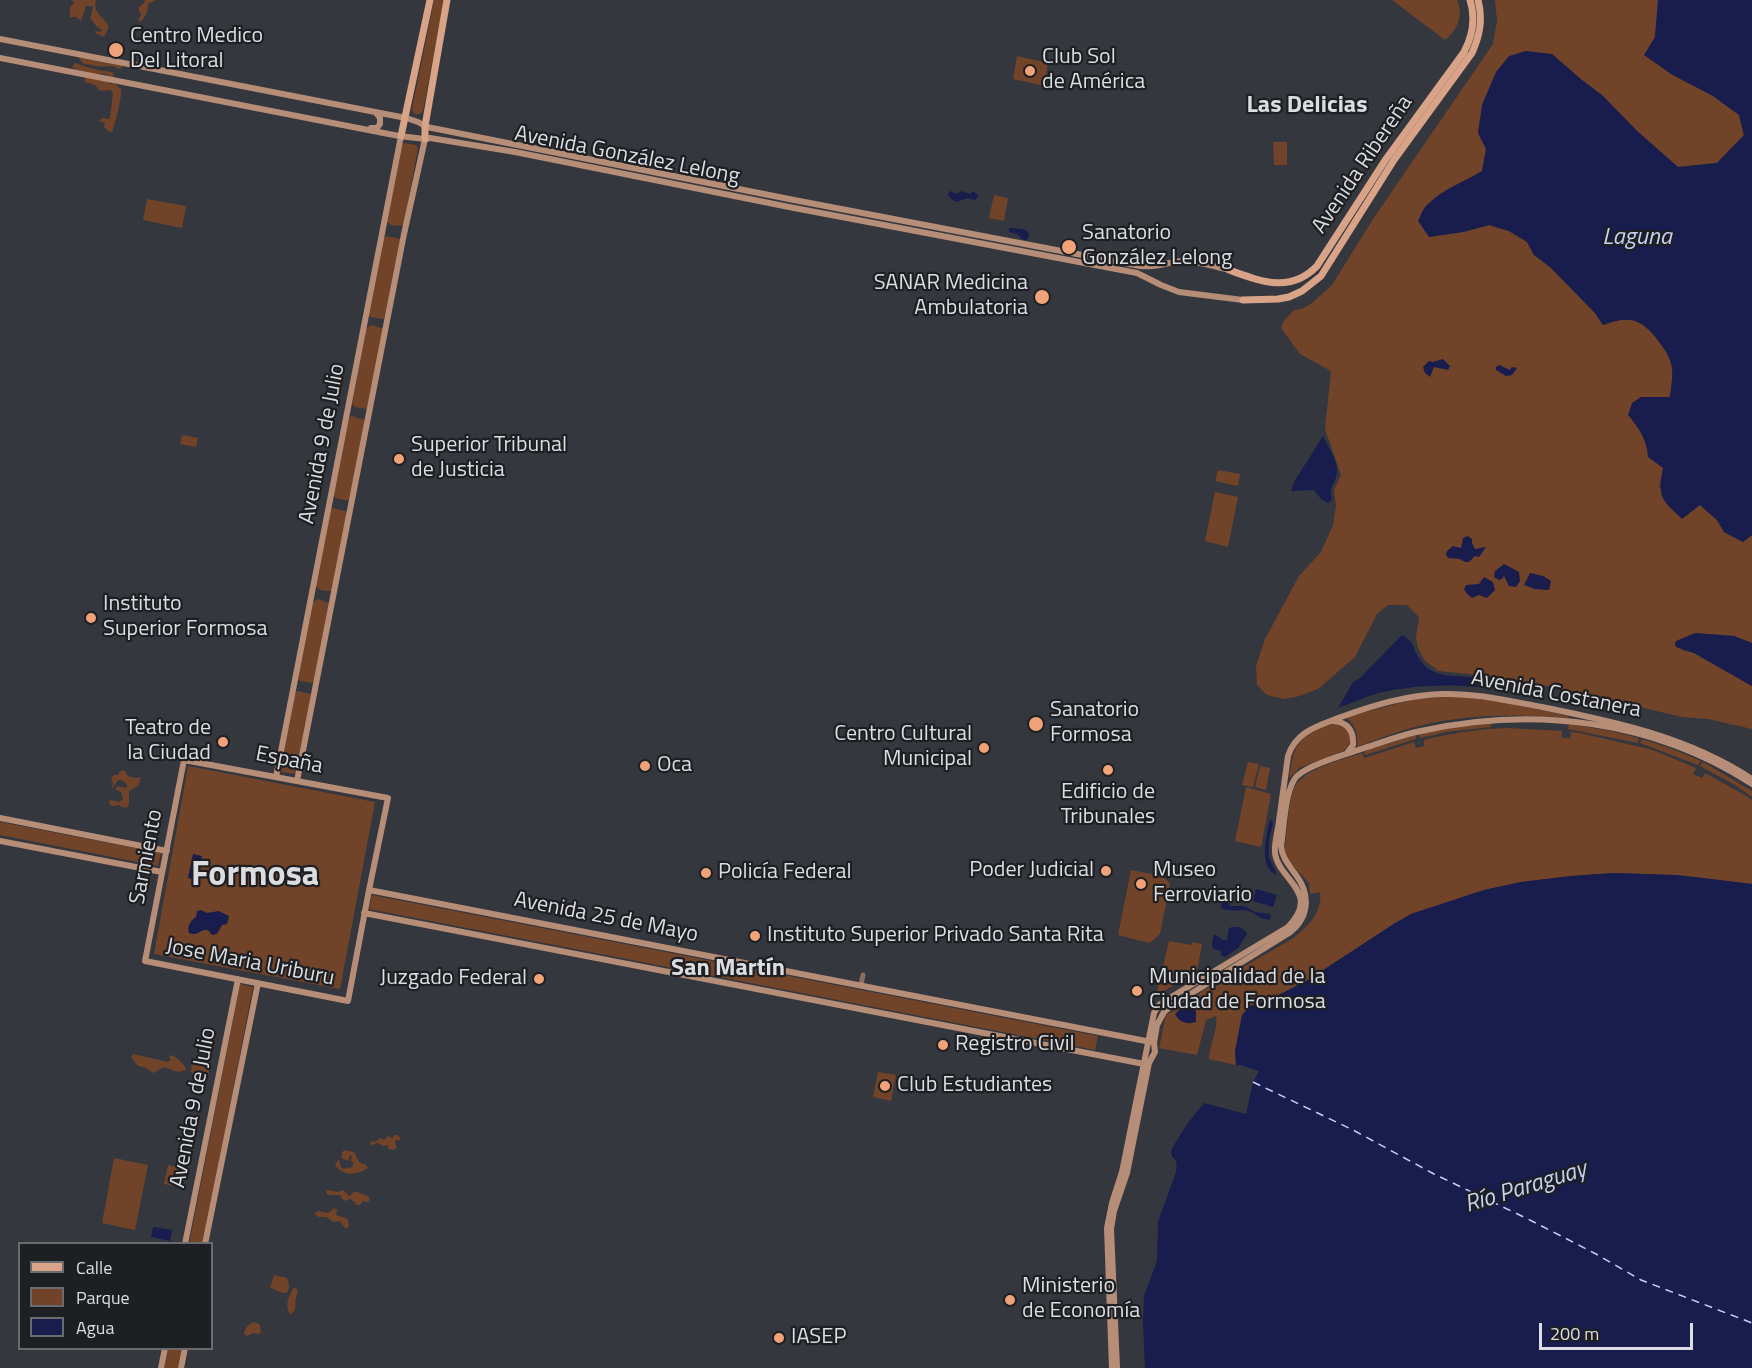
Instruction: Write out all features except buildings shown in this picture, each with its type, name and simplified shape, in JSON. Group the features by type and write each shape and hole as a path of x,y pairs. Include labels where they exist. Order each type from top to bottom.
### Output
{"main road":[{"name":"Avenida 9 de Julio","path":"276,777 382,230 430,0"},
{"name":"Avenida 9 de Julio","path":"297,781 404,234 425,139 425,126 447,0"},
{"name":"Avenida Ribereña","path":"1229,270 1266,282 1285,283 1304,278 1317,266 1391,151 1464,52 1474,28 1474,15 1470,0"},
{"name":"Avenida Ribereña","path":"1243,300 1290,297 1302,291 1320,276 1394,160 1472,53 1477,43 1481,24 1478,0"},
{"name":"Avenida González Lelong","path":"0,39 406,118 425,126 723,186 1140,266 1152,267 1172,262 1190,261 1229,270"},
{"name":"Avenida González Lelong","path":"0,58 402,136 430,138 515,152 1137,273 1179,292 1243,300"},
{"path":"361,128 379,126 381,120 376,113"},
{"name":"Avenida Costanera","path":"1117,1368 1112,1229 1114,1211 1127,1173 1151,1042 1154,1013 1159,1005 1168,999 1288,927 1298,914 1300,896 1297,888 1281,867 1275,854 1288,756 1302,734 1330,721 1398,699 1431,695 1471,695 1602,719 1650,731 1699,750 1752,779"},
{"name":"Avenida Costanera","path":"1151,1042 1160,1018 1171,1006 1299,925 1305,911 1306,898 1301,883 1281,852 1289,792 1293,781 1303,771 1401,736 1450,725 1509,718 1606,726 1655,738 1683,748 1752,784"},
{"path":"1330,721 1350,727 1353,745 1345,755"},
{"name":"España","path":"184,760 388,798 369,890"},
{"name":"Sarmiento","path":"145,961 184,760"},
{"path":"0,818 167,851"},
{"path":"0,841 162,872"},
{"path":"364,913 369,890"},
{"name":"Avenida 25 de Mayo","path":"369,890 1151,1042"},
{"name":"Avenida 25 de Mayo","path":"364,913 1147,1063"},
{"name":"Jose Maria Uriburu","path":"145,961 348,1001 364,913"},
{"name":"Avenida 9 de Julio","path":"185,1242 237,979"},
{"name":"Avenida 9 de Julio","path":"205,1242 258,983"},
{"name":"Avenida Costanera","path":"1112,1368 1107,1228 1147,1063"},
{"path":"161,1368 165,1350"},
{"path":"181,1368 185,1350"}],"street":[{"path":"861,986 863,975"}],"green space":[{"path":"72,0 96,0 97,11 108,25 104,37 95,33 102,30 90,19 93,6 86,6 81,21 76,17 70,17 70,7 74,3"},
{"path":"145,0 156,0 148,4 147,13 141,22 138,20 141,15 138,8"},
{"path":"434,0 444,0 423,111 416,114 412,109"},
{"path":"1392,0 1457,0 1460,11 1458,22 1453,32 1445,40"},
{"path":"1495,0 1658,0 1655,37 1671,74 1713,96 1739,115 1744,135 1717,163 1678,167 1637,131 1603,96 1582,80 1486,149 1482,171 1426,206 1429,237 1490,225 1509,231 1527,242 1534,255 1550,267 1595,313 1603,325 1623,319 1635,320 1646,326 1662,345 1672,368 1670,397 1657,398 1629,415 1663,468 1659,487 1700,505 1717,520 1724,532 1743,542 1752,535 1752,643 1734,636 1696,633 1677,641 1682,650 1694,653 1752,686 1752,729 1708,719 1682,717 1563,689 1489,676 1439,671 1425,661 1418,648 1416,638 1419,617 1407,605 1388,605 1377,614 1355,657 1318,689 1284,699 1267,695 1257,685 1256,666 1265,639 1299,576 1321,552 1333,525 1336,506 1334,490 1341,475 1325,429 1331,371 1300,354 1281,328 1294,310 1302,309 1312,303 1332,285 1373,219 1493,44 1497,21"},
{"name":"Club Sol de América","path":"1017,56 1048,63 1044,86 1013,79"},
{"path":"79,57 122,65 122,67 120,69 84,64"},
{"path":"75,63 113,72 114,77 79,70 72,67"},
{"path":"87,77 114,83 121,89 112,132 104,127 105,123 99,121 102,118 110,118 113,93 110,90 100,91 95,85 85,82"},
{"path":"1273,142 1287,142 1287,165 1274,165"},
{"path":"404,143 416,145 418,148 404,223 402,226 390,225 387,221 401,145"},
{"path":"994,195 1008,198 1004,221 989,218"},
{"path":"147,199 186,206 182,228 143,220"},
{"path":"386,236 400,239 383,319 369,316 383,238"},
{"path":"372,325 384,329 367,409 355,407 352,404 366,328"},
{"path":"351,416 365,420 351,497 348,500 342,500 333,495 348,419"},
{"path":"182,435 198,438 196,447 180,444"},
{"path":"1218,470 1240,474 1238,486 1215,481"},
{"path":"1215,492 1238,497 1228,547 1205,541"},
{"path":"333,508 348,512 333,589 324,591 316,586 330,510"},
{"path":"318,599 329,603 312,683 298,679 312,602"},
{"path":"297,691 311,694 294,774 280,771 294,693"},
{"path":"1454,696 1505,702 1569,718 1512,716 1456,719 1411,728 1357,747 1356,730 1346,717 1415,699"},
{"path":"1491,722 1491,727 1446,732 1420,738 1419,734 1445,728"},
{"path":"1330,723 1345,729 1350,737 1348,746 1343,751 1299,768 1289,779 1295,750 1303,738"},
{"path":"1569,724 1639,738 1638,743 1568,729"},
{"path":"1507,728 1562,731 1562,738 1570,738 1571,732 1580,733 1653,750 1696,768 1693,774 1702,778 1705,773 1748,797 1752,800 1752,884 1686,876 1614,873 1521,882 1484,890 1411,914 1308,980 1250,1006 1242,1015 1235,1054 1236,1065 1209,1059 1216,1016 1206,1020 1197,1055 1159,1048 1166,1015 1193,1000 1202,991 1292,939 1313,919 1319,907 1320,892 1310,894 1309,883 1285,854 1291,798 1300,780 1325,765 1362,753 1364,758 1414,742 1416,748 1424,746 1424,740 1445,735"},
{"path":"1416,735 1416,739 1365,755 1364,751"},
{"path":"1642,739 1701,761 1698,765 1640,743"},
{"path":"1248,762 1259,764 1253,787 1242,785"},
{"path":"1703,762 1752,791 1752,797 1700,766"},
{"path":"188,766 375,802 340,989 154,954"},
{"path":"1260,766 1270,768 1266,790 1255,787"},
{"path":"124,770 128,776 141,777 138,786 129,791 128,807 112,806 109,803 110,800 119,802 123,799 121,792 115,789 118,786 127,787 127,784 118,780 111,790 113,784 111,778"},
{"path":"1246,787 1271,794 1261,847 1235,841"},
{"path":"0,822 161,853 158,866 0,835"},
{"path":"1131,870 1162,876 1170,883 1160,934 1150,943 1118,935"},
{"path":"372,895 1098,1036 1095,1050 369,909"},
{"path":"1169,941 1191,945 1192,942 1202,944 1197,971 1156,996"},
{"path":"240,984 253,987 203,1242 189,1242"},
{"path":"133,1054 168,1062 171,1060 169,1057 171,1055 185,1066 186,1070 178,1072 164,1067 153,1073 138,1066 131,1057"},
{"path":"195,1063 209,1069 208,1076 192,1074 191,1065"},
{"name":"Club Estudiantes","path":"878,1072 896,1075 891,1101 873,1097"},
{"path":"395,1135 401,1139 396,1140 397,1147 394,1150 389,1149 387,1145 370,1144 371,1141 375,1142 380,1138 384,1140 388,1136 392,1138"},
{"path":"344,1150 354,1152 359,1162 368,1168 350,1174 338,1169 335,1165 338,1160 344,1169 352,1167 354,1163 350,1155 348,1161 341,1158"},
{"path":"114,1158 148,1165 135,1230 102,1223"},
{"path":"168,1165 178,1167 175,1186 164,1184"},
{"path":"327,1190 338,1192 343,1190 349,1196 357,1192 368,1196 370,1200 357,1205 351,1199 344,1201 340,1195 328,1195"},
{"path":"334,1208 337,1210 336,1215 348,1219 347,1228 340,1221 334,1222 314,1214 318,1211 328,1213"},
{"path":"274,1275 287,1278 288,1292 283,1293 270,1288"},
{"path":"293,1288 298,1291 295,1310 291,1314 287,1303"},
{"path":"255,1322 260,1325 261,1333 247,1336 244,1334 248,1326"},
{"path":"168,1350 182,1350 178,1368 164,1368"}],"water":[{"name":"Laguna","path":"1658,0 1752,0 1752,535 1743,542 1724,532 1717,520 1700,505 1682,519 1662,497 1663,468 1648,457 1642,434 1628,415 1632,403 1641,397 1670,397 1672,367 1670,360 1663,347 1645,326 1633,320 1619,320 1603,325 1595,313 1550,267 1534,255 1527,242 1509,231 1489,225 1429,237 1418,221 1425,207 1434,199 1482,171 1486,149 1478,133 1482,105 1496,72 1509,56 1526,51 1552,54 1603,96 1637,131 1678,167 1717,163 1744,135 1739,115 1713,96 1671,74 1644,55 1655,37"},
{"path":"952,191 956,194 962,191 970,194 973,191 979,196 975,200 968,198 956,202 948,195"},
{"path":"1010,228 1023,229 1028,232 1027,240 1009,232"},
{"path":"1443,359 1450,366 1448,370 1434,367 1430,377 1425,373 1423,367 1429,361"},
{"path":"1499,365 1510,370 1512,367 1517,368 1512,375 1506,376 1496,370"},
{"path":"1323,436 1337,467 1331,489 1332,500 1328,503 1321,499 1314,490 1291,491 1294,482"},
{"path":"1468,536 1472,539 1475,549 1486,547 1479,557 1475,556 1469,562 1448,558 1447,551 1453,546 1461,548 1463,538"},
{"path":"1504,564 1519,572 1520,581 1516,587 1509,586 1504,576 1499,580 1494,577 1495,571"},
{"path":"1530,573 1543,576 1551,581 1549,590 1524,585"},
{"path":"1484,577 1493,582 1495,590 1487,598 1479,595 1472,598 1464,589 1466,585 1479,584"},
{"path":"1695,633 1734,636 1752,643 1752,686 1694,653 1676,647 1676,641"},
{"path":"1402,635 1411,642 1419,658 1429,669 1442,674 1471,677 1480,687 1407,688 1376,694 1338,708 1353,682 1360,678"},
{"path":"1270,819 1273,823 1269,840 1269,857 1277,875 1271,871 1265,858"},
{"path":"193,854 202,856 197,880 188,878"},
{"name":"Río Paraguay","path":"1614,873 1677,875 1752,884 1752,1368 1145,1368 1144,1296 1157,1261 1158,1222 1176,1172 1177,1163 1172,1157 1171,1150 1187,1124 1204,1103 1246,1114 1253,1082 1259,1071 1236,1065 1235,1051 1242,1015 1250,1006 1269,1000 1308,980 1411,914 1484,890 1521,882"},
{"path":"1256,889 1277,895 1273,907 1253,901"},
{"path":"1221,902 1226,902 1231,906 1245,906 1255,912 1270,914 1271,918 1264,919 1248,911 1221,908"},
{"path":"197,911 207,913 219,911 229,916 227,924 222,925 217,934 212,935 208,930 195,934 189,933 188,929 192,920 196,917"},
{"path":"1239,927 1247,934 1238,948 1225,957 1221,955 1221,951 1213,949 1214,934 1227,940 1229,928"},
{"path":"1190,1005 1196,1011 1196,1022 1184,1022 1175,1014 1181,1008"},
{"path":"153,1227 172,1230 170,1241 151,1237"}],"ferry route":[{"path":"1253,1082 1528,1219 1641,1280 1752,1323"}],"place":[{"name":"Centro Medico Del Litoral","path":"116,50"},
{"name":"Club Sol de América","path":"1030,71"},
{"name":"Sanatorio González Lelong","path":"1069,247"},
{"name":"SANAR Medicina Ambulatoria","path":"1042,297"},
{"name":"Superior Tribunal de Justicia","path":"399,459"},
{"name":"Instituto Superior Formosa","path":"91,618"},
{"name":"Sanatorio Formosa","path":"1036,724"},
{"name":"Teatro de la Ciudad","path":"223,742"},
{"name":"Centro Cultural Municipal","path":"984,748"},
{"name":"Oca","path":"645,766"},
{"name":"Edificio de Tribunales","path":"1108,770"},
{"name":"Poder Judicial","path":"1106,871"},
{"name":"Policía Federal","path":"706,873"},
{"name":"Museo Ferroviario","path":"1141,884"},
{"name":"Instituto Superior Privado Santa Rita","path":"755,936"},
{"name":"Juzgado Federal","path":"539,979"},
{"name":"Municipalidad de la Ciudad de Formosa","path":"1137,991"},
{"name":"Registro Civil","path":"943,1045"},
{"name":"Club Estudiantes","path":"885,1086"},
{"name":"Ministerio de Economía","path":"1010,1300"},
{"name":"IASEP","path":"779,1338"}],"district":[{"name":"Las Delicias","path":"1307,106"},
{"name":"Formosa","path":"255,877"},
{"name":"San Martín","path":"728,969"}]}
